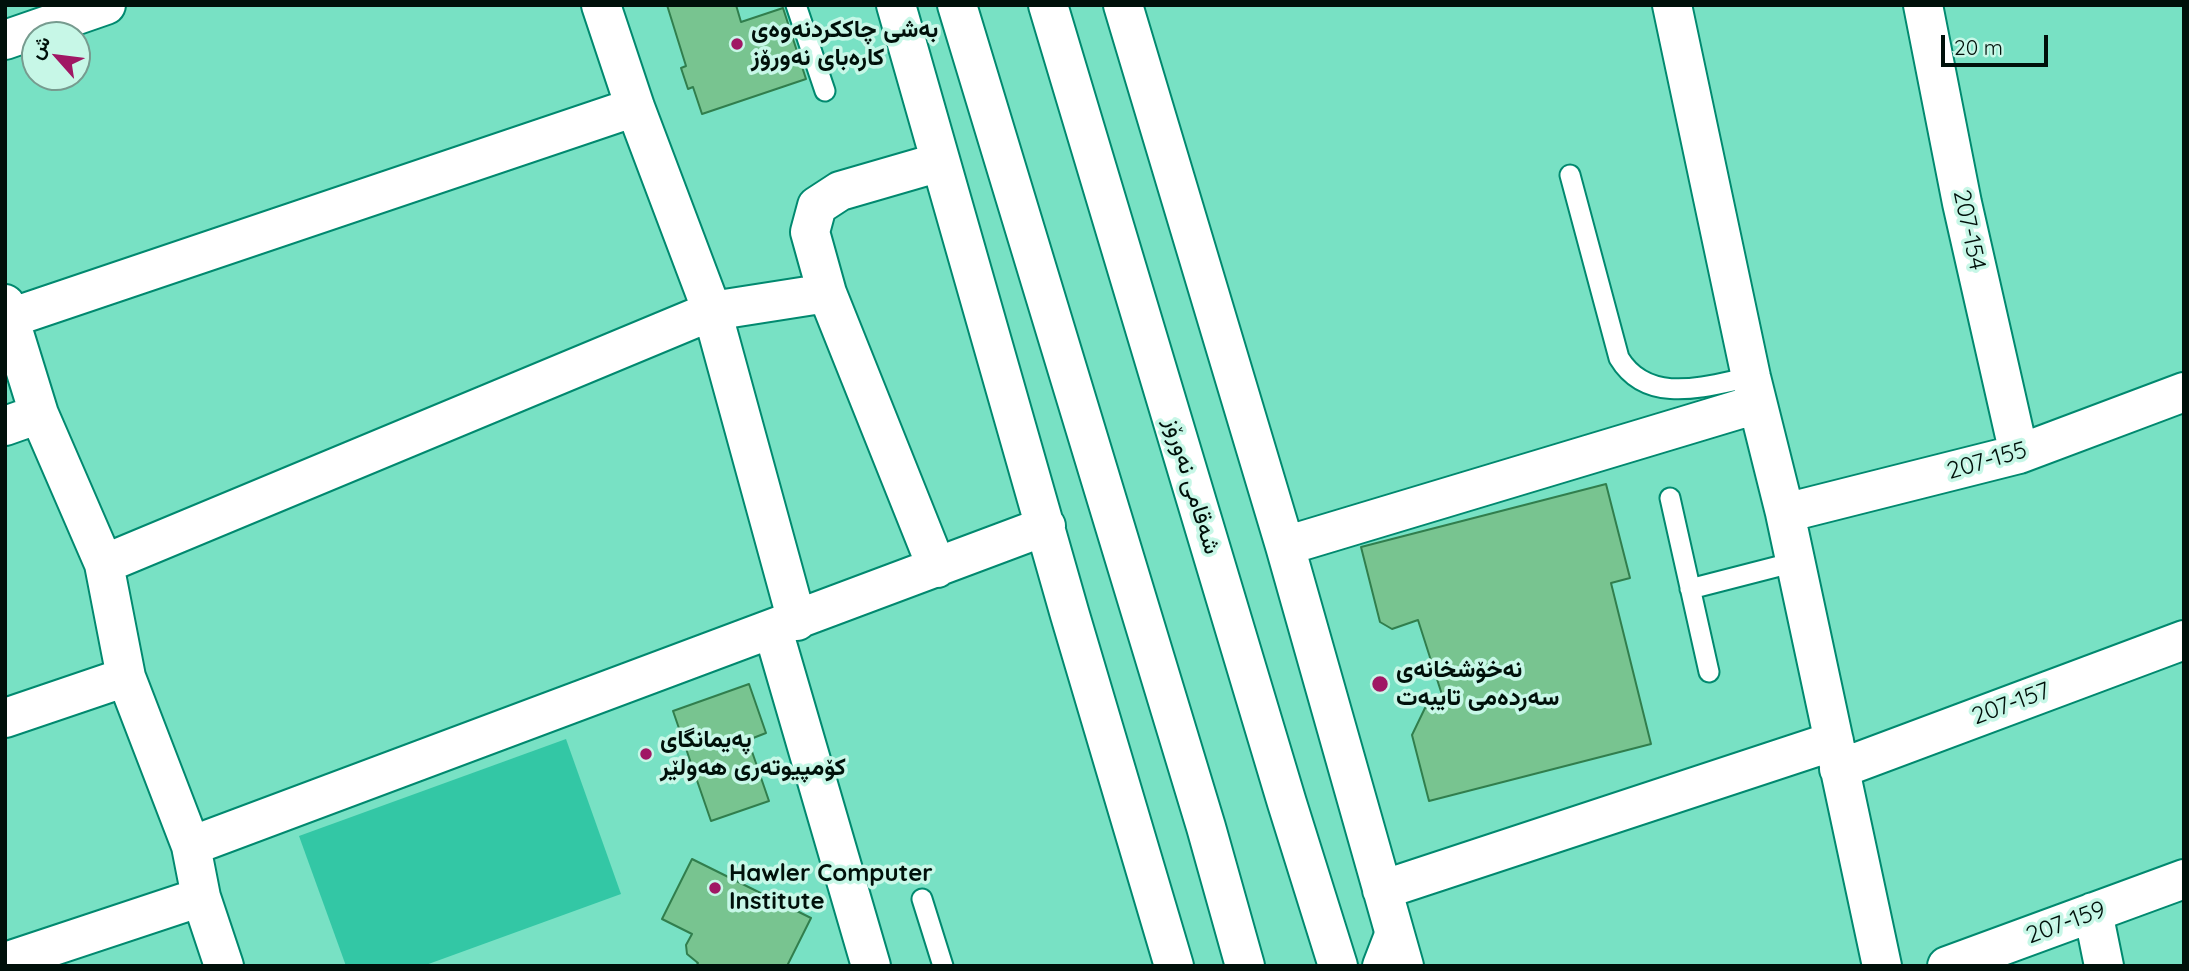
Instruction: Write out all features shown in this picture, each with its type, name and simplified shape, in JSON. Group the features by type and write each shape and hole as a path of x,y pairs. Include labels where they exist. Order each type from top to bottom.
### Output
{"street":[{"path":"5,40 106,5"},
{"path":"601,5 635,107 712,311 785,625 871,966"},
{"path":"896,5 1070,615 1174,966"},
{"path":"957,5 1206,827 1245,966"},
{"name":"شەقامی نەورۆز","path":"1048,5 1338,966"},
{"path":"1123,5 1285,546 1382,890 1393,956"},
{"path":"1672,5 1882,966"},
{"name":"207-154","path":"1923,5 1962,203 2019,454"},
{"path":"224,966 201,897 191,846 127,677 104,564 22,420 8,311 635,107"},
{"path":"937,568 827,293 810,232 817,206 840,191 940,162"},
{"path":"104,564 712,311 827,293"},
{"path":"1285,546 1754,390"},
{"name":"207-155","path":"1785,513 2019,454 2184,392"},
{"path":"191,846 1046,526"},
{"name":"207-157","path":"1382,890 1836,755 2184,640"},
{"path":"5,718 127,677"},
{"name":"207-159","path":"1947,966 2184,879"},
{"path":"5,962 201,897"},
{"path":"2093,912 2104,966"}],"lane":[{"path":"796,5 825,91"},
{"path":"1570,175 1619,358 1627,371 1650,385 1681,391 1754,390"},
{"path":"1670,498 1709,672"},
{"path":"1690,589 1795,562"},
{"path":"922,899 943,966"}],"green space":[{"path":"566,739 621,894 423,966 346,966 299,836"}],"building":[{"name":"به‌شی چاككردنه‌وه‌ی كاره‌بای نه‌ورۆز","path":"667,5 736,5 741,22 783,8 806,79 702,114 693,87 688,89 681,68 686,66"},
{"name":"نەخۆشخانەی سەردەمی تایبەت","path":"1606,484 1630,578 1611,583 1651,744 1429,801 1412,735 1425,708 1444,701 1418,620 1392,629 1380,622 1361,547"},
{"path":"749,684 766,733 748,740 769,801 711,821 673,711"},
{"name":"Hawler Computer Institute","path":"692,859 811,918 787,966 696,966 698,963 687,954 686,945 692,934 662,919"}],"place":[{"name":"به‌شی چاككردنه‌وه‌ی كاره‌بای نه‌ورۆز","path":"737,44"},
{"name":"نەخۆشخانەی سەردەمی تایبەت","path":"1380,684"},
{"name":"پەیمانگای کۆمپیوتەری هەولێر","path":"646,754"},
{"name":"Hawler Computer Institute","path":"715,888"}]}
